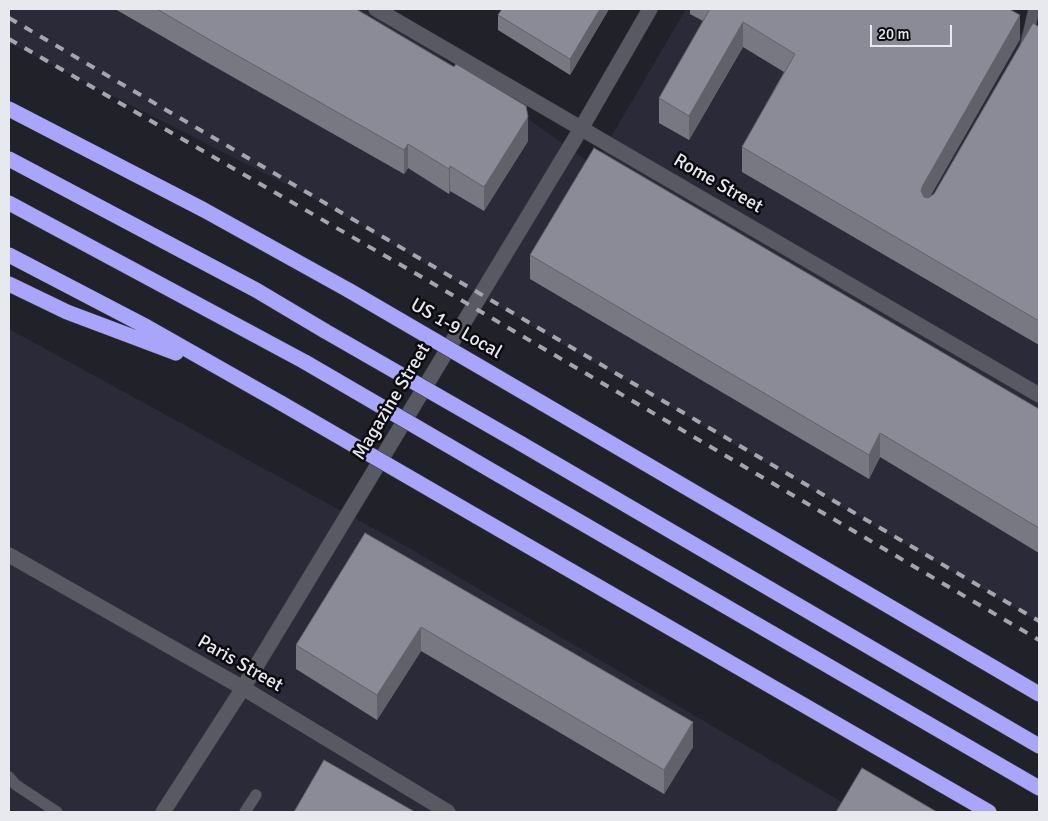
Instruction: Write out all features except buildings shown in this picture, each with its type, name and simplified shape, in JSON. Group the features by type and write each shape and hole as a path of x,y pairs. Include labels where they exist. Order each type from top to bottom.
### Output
{"highway":[{"path":"9,99 35,122"},
{"path":"9,109 35,122"},
{"name":"US 1-9 Local","path":"35,122 195,206 350,291 1039,694"},
{"path":"9,159 204,262 520,443 1039,746"},
{"path":"9,203 305,362 1039,788"},
{"path":"9,255 147,328 281,403 989,812"},
{"path":"9,284 67,312 216,368"}],"street":[{"name":"Rome Street","path":"376,9 582,127 1039,395"},
{"name":"Magazine Street","path":"163,812 243,688 582,127 650,9"},
{"name":"Paris Street","path":"9,554 243,688 448,812"}],"lane":[{"path":"1021,54 1026,46 1034,9"},
{"path":"9,777 16,785 57,812"},
{"path":"245,812 256,794"}],"shaded area":[{"path":"9,9 368,9 401,28 594,166 686,9 977,9 1039,45 1039,622 313,198 9,43"},
{"path":"9,329 409,548 859,812 9,812"}],"railway":[{"path":"9,18 1039,621"},
{"path":"9,39 432,283 1039,640"}]}
